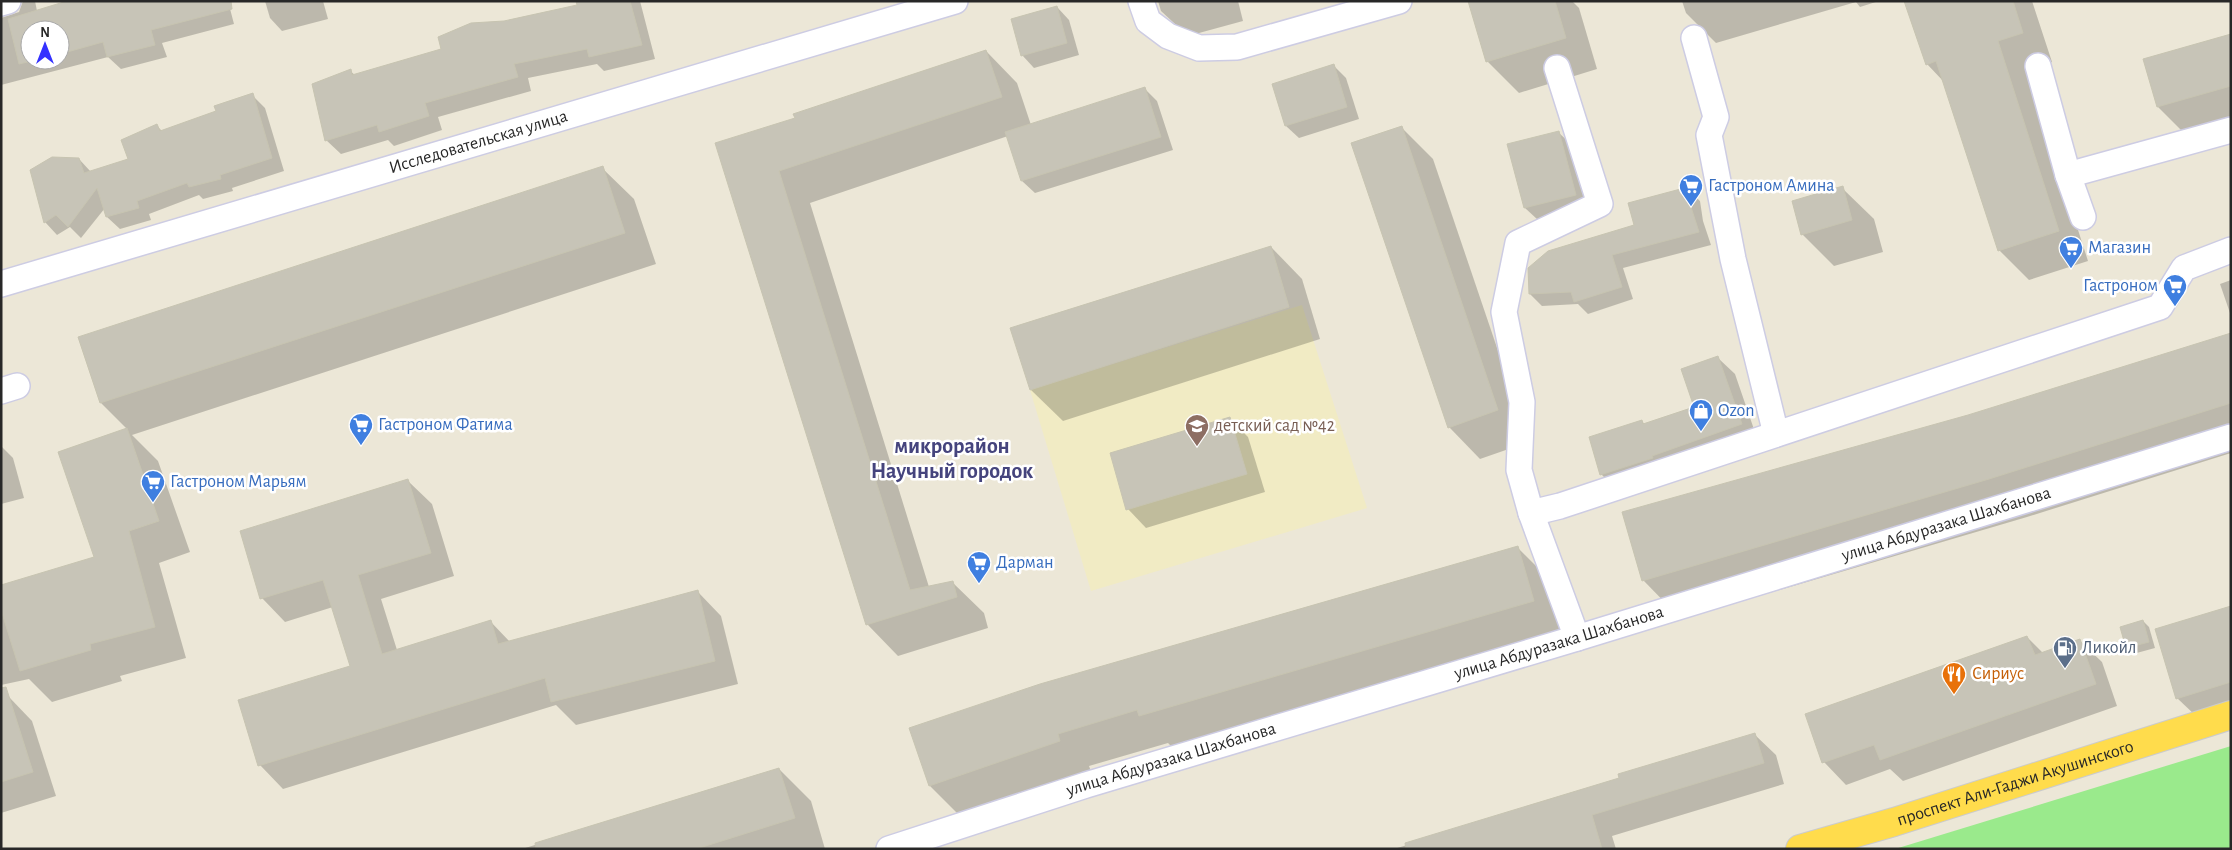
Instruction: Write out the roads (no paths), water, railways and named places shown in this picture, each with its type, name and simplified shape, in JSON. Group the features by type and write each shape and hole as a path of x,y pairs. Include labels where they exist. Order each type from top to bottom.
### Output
{"highway":[{"name":"проспект Али-Гаджи Акушинского","path":"1800,849 1894,822 2231,715"}],"street":[{"path":"1,3 8,1"},
{"name":"Исследовательская улица","path":"1,284 955,1"},
{"path":"1141,1 1148,21 1168,36 1199,48 1237,47 1399,1"},
{"path":"1694,38 1716,117 1709,135 1732,260 1776,434"},
{"path":"2038,66 2068,175 2083,217"},
{"path":"1557,68 1600,204 1518,243 1504,312 1522,402 1519,470 1531,513 1577,638"},
{"path":"2068,175 2231,130"},
{"path":"1531,513 1560,506 2160,307 2184,268 2231,250"},
{"name":"улица Абдуразака Шахбанова","path":"889,849 1086,784 1577,638 2231,437"}],"place":[{"name":"Гастроном Амина","path":"1691,207"},
{"name":"Магазин","path":"2071,269"},
{"name":"Гастроном","path":"2175,307"},
{"name":"Ozon","path":"1701,432"},
{"name":"Гастроном Фатима","path":"361,446"},
{"name":"детский сад №42","path":"1197,447"},
{"name":"Гастроном Марьям","path":"153,503"},
{"name":"Дарман","path":"979,584"},
{"name":"Ликойл","path":"2065,669"},
{"name":"Сириус","path":"1954,695"}],"district":[{"name":"микрорайон Научный городок","path":"952,458"}]}
